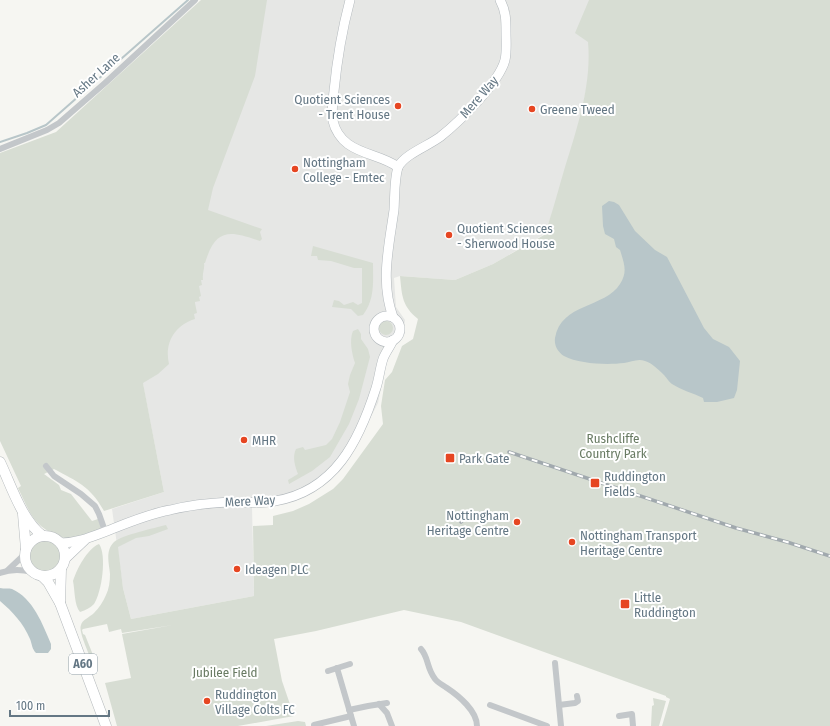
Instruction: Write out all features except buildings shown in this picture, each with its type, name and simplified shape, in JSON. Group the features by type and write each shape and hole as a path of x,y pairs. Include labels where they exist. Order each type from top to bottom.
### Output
{"main road":[{"path":"0,462 23,512 35,530 43,536"},
{"path":"23,512 25,560 28,567 32,572 48,577 61,569"},
{"path":"25,551 30,543 36,538 49,536 60,543 64,548 65,559"},
{"name":"A60","path":"60,603 61,569 65,559"},
{"name":"A60","path":"42,576 48,582 60,603 106,726"}],"street":[{"name":"Asher Lane","path":"0,149 47,130 58,123 105,83 195,0"},
{"path":"350,0 341,35 332,110 333,121 341,138 347,144 388,161 398,167 395,178 394,208 386,258 387,296 393,317 397,321 400,328 397,337 388,342 380,340 374,331 387,296"},
{"name":"Mere Way","path":"398,167 404,160 431,143 455,125 498,76 505,59 506,48 506,19 504,8 500,0"},
{"path":"380,318 387,316 393,317"},
{"name":"Mere Way","path":"380,340 383,358"},
{"name":"Mere Way","path":"60,543 86,539 105,531 168,510 207,503 251,503 275,501 288,498 313,488 332,473 352,447 370,406 383,358 393,340"},
{"path":"46,466 54,476 81,494 95,506 105,531"},
{"name":"Mere Way","path":"65,559 86,539"},
{"path":"8,570 25,551"},
{"path":"0,573 8,570 20,569 32,572"},
{"path":"421,649 426,655 430,672 437,681 449,689 468,707 477,726"},
{"path":"555,663 561,726"},
{"path":"328,671 350,664"},
{"path":"337,668 354,726"},
{"path":"559,705 574,703 578,701 577,696"},
{"path":"314,725 368,706 387,703"},
{"path":"379,704 387,713 391,720 392,726"},
{"path":"490,705 546,726"},
{"path":"619,716 632,714 633,726"}],"shaded area":[{"path":"251,0 602,0 601,13 576,142 563,189 543,235 493,264 455,280 400,276 394,278 396,307 405,320 402,337 397,341 386,362 378,403 350,457 340,471 309,495 296,500 252,507 254,596 131,619 123,588 112,509 164,492 142,379"},
{"path":"609,201 619,205 635,231 655,250 667,257 704,328 713,339 729,347 740,361 737,390 734,398 717,402 704,402 703,398 672,384 658,369 650,363 642,360 610,364 593,363 570,359 560,353 555,344 555,338 559,327 566,318 574,312 604,298 613,292 620,284 624,275 625,271 620,250 616,247 614,239 605,234 603,226 602,206"},
{"path":"0,588 12,589 19,593 31,605 41,621 51,644 51,649 48,653 36,653 21,623 0,601"}],"green space":[{"path":"201,0 267,0 255,76 213,188 208,210 262,229 260,232 262,239 260,241 232,234 219,238 214,243 204,263 203,280 201,280 202,285 199,286 201,296 199,297 200,301 195,302 197,313 194,314 195,319 182,326 173,336 168,349 169,364 158,374 143,383 164,492 104,511 94,496 77,481 54,469 44,474 59,485 61,490 71,494 92,521 98,519 102,529 82,537 70,539 48,531 36,522 18,488 21,486 0,441 0,153 56,132"},
{"name":"Rushcliffe Country Park","path":"589,0 830,0 830,726 662,726 670,699 666,696 461,622 404,610 316,631 274,639 282,681 294,716 238,726 117,726 105,683 131,678 122,634 173,625 122,633 121,629 109,632 107,624 83,629 83,634 85,635 95,660 91,660 80,628 83,622 98,609 107,593 110,577 108,561 109,549 118,539 166,525 168,529 149,536 136,538 118,547 123,588 131,619 254,596 253,526 273,525 273,516 293,511 309,504 333,489 343,479 383,424 381,406 385,380 392,372 402,346 413,339 418,319 406,305 401,289 400,276 455,280 493,264 544,235 582,109 588,76 588,42 575,33"},
{"path":"313,246 373,263 373,284 370,303 363,315 358,316 351,309 332,307 334,300 339,301 344,305 353,302 358,305 362,303 362,268 354,268 331,261 318,260 317,256 311,256"},
{"path":"383,321 389,321 393,325 393,331 389,335 383,335 379,331 379,325"},
{"path":"358,329 361,334 361,339 368,349 370,357 359,399 349,424 330,457 312,471 289,484 288,480 298,474 294,458 296,449 303,447 305,450 326,445 332,439 340,422 350,392 348,384 355,363 351,347 351,339 353,331"},
{"path":"45,540 56,545 61,556 56,567 45,572 34,567 29,556 34,545"},
{"path":"99,544 103,556 103,565 99,591 94,604 88,609 80,612 76,601 73,581 80,565 90,550"},
{"path":"653,698 666,701 659,726 651,726 652,706 654,705"},
{"path":"298,721 305,722 306,726 266,726"}],"waterway":[{"path":"0,142 46,125 188,0"}],"railway":[{"path":"509,452 736,528 830,556"},
{"path":"461,522 464,519"}],"place":[{"name":"Quotient Sciences - Trent House","path":"398,106"},
{"name":"Greene Tweed","path":"532,109"},
{"name":"Nottingham College - Emtec","path":"295,169"},
{"name":"Quotient Sciences - Sherwood House","path":"449,235"},
{"name":"MHR","path":"244,440"},
{"name":"Park Gate","path":"450,458"},
{"name":"Ruddington Fields","path":"595,483"},
{"name":"Nottingham Heritage Centre","path":"517,522"},
{"name":"Nottingham Transport Heritage Centre","path":"572,542"},
{"name":"Ideagen PLC","path":"237,569"},
{"name":"Little Ruddington","path":"625,604"},
{"name":"Ruddington Village Colts FC","path":"207,701"}],"park label":[{"name":"Jubilee Field","path":"225,672"}]}
